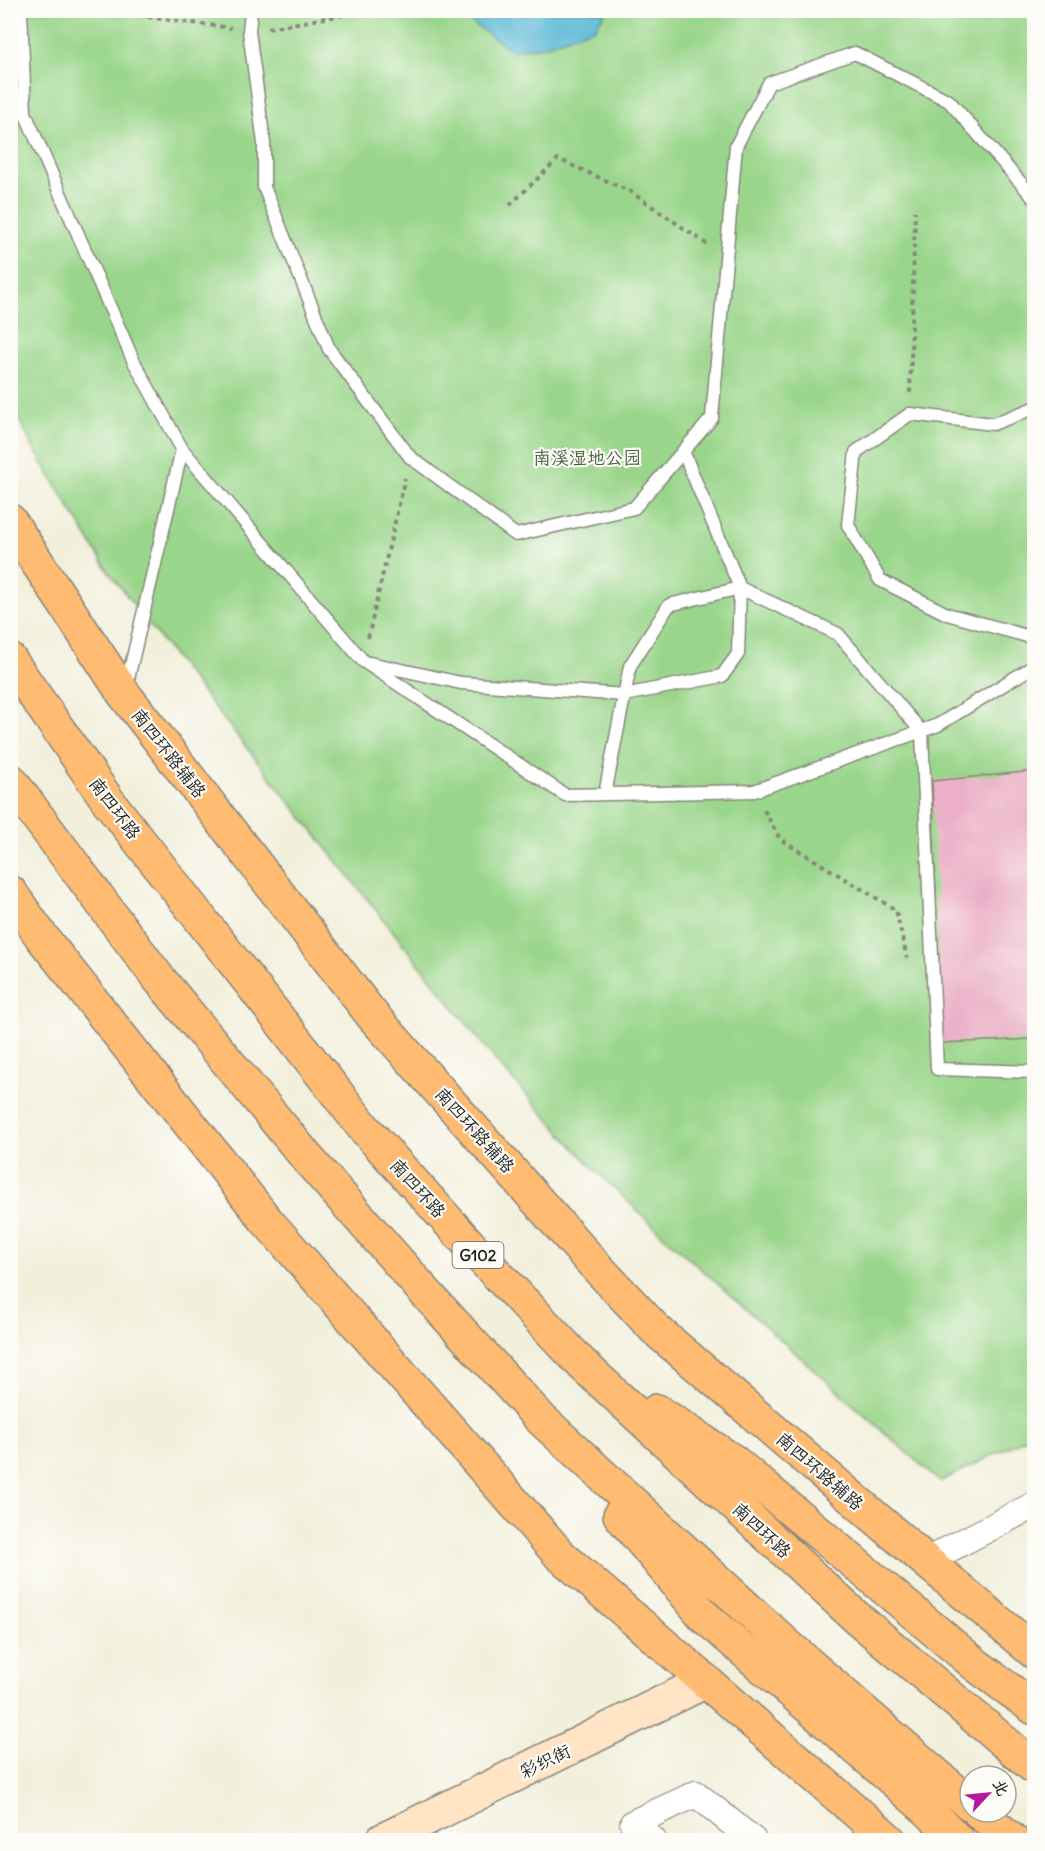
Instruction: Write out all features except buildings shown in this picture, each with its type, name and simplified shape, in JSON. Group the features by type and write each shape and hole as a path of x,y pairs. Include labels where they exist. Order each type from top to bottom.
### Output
{"main road":[{"name":"南四环路辅路","path":"10,521 124,694 372,1015 591,1261 656,1330 1035,1652"},
{"name":"南四环路","path":"12,662 109,802 364,1128 476,1252 582,1364 856,1617 1035,1767"},
{"path":"10,780 156,975 300,1150 541,1419 704,1616 930,1812 957,1840"},
{"path":"10,892 41,936 266,1220 560,1555 889,1840"},
{"path":"582,1364 733,1461 976,1665 1035,1708"},
{"path":"541,1419 788,1645 958,1794"},
{"path":"993,1824 1012,1840"}],"street":[{"path":"926,1561 1035,1505"},
{"name":"彩织街","path":"383,1840 706,1681"},
{"path":"653,1840 633,1823 696,1794 753,1840"}],"lane":[{"path":"21,10 25,113 133,360 183,449 363,661 565,795 754,790 938,726 1035,666"},
{"path":"251,10 249,31 264,143 264,188 329,349 410,457 516,535 634,508 712,418 736,146 769,83 855,53 949,101 1035,198"},
{"path":"1035,408 993,424 910,414 856,452 848,525 880,580 947,615 1035,638"},
{"path":"124,694 183,449"},
{"path":"363,661 462,684 624,695 722,676 738,654 740,588 683,451"},
{"path":"605,794 630,666 669,605 740,588 838,634 922,732 937,1069 1035,1072"}],"path":[{"path":"510,206 558,159 632,192 726,258"},
{"path":"910,414 915,211"},
{"path":"363,661 410,457"},
{"path":"754,790 780,839 896,910 907,958"}],"green space":[{"name":"南溪湿地公园","path":"11,11 1034,11 1034,1434 940,1482 663,1235 592,1167 501,1067 108,571 34,449 11,404"}],"water":[{"path":"464,11 606,11 595,28 544,46 512,50 472,23"}]}
